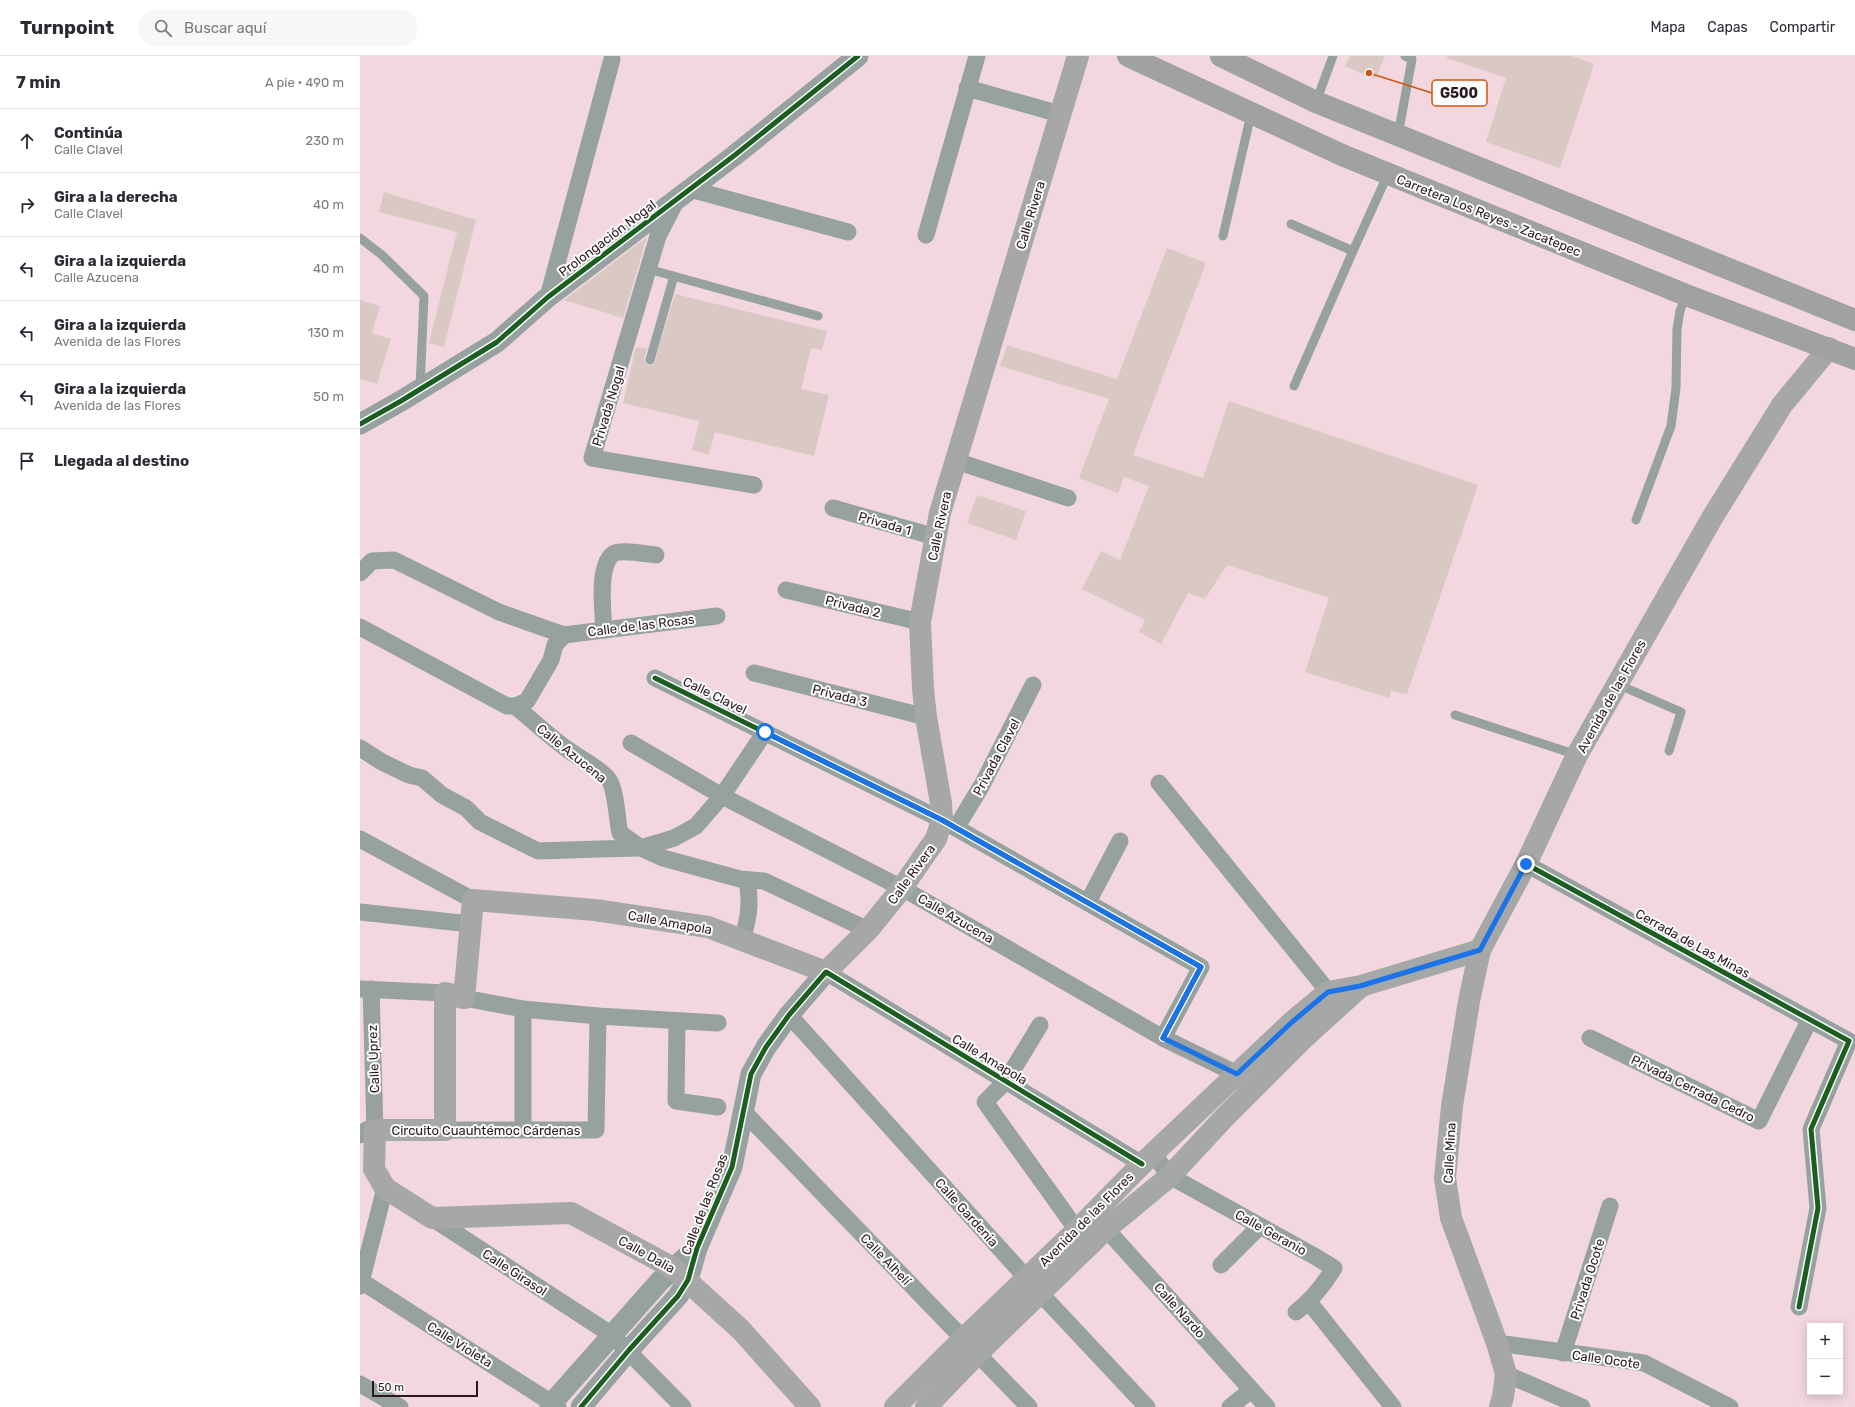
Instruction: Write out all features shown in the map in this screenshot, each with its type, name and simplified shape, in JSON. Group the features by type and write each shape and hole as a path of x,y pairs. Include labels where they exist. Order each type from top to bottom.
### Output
{"main road":[{"name":"Calle Rivera","path":"826,972 868,930 902,888 936,839 949,824 941,803 926,717 923,689 920,622 940,513 1078,56"},
{"name":"Carretera Los Reyes - Zacatepec","path":"1128,56 1342,155 1686,295 1830,348 1855,360"},
{"path":"1220,56 1316,102 1855,320"},
{"name":"Avenida de las Flores","path":"895,1407 910,1392 970,1346 1100,1222 1148,1159 1292,1022 1360,986 1480,950 1526,864 1577,755 1712,518 1782,405 1830,348"},
{"path":"445,1130 454,995 470,924 473,900"},
{"name":"Calle Amapola","path":"473,900 595,910 708,926 826,972"},
{"name":"Calle Mina","path":"1480,950 1469,1001 1452,1106 1445,1178 1451,1218 1497,1343 1506,1374"},
{"name":"Avenida de las Flores","path":"1033,1285 1077,1230 1100,1222 1170,1176 1334,999"},
{"name":"Circuito Cuauhtémoc Cárdenas","path":"368,1132 445,1130"},
{"name":"Calle Girasol","path":"368,1132 374,1169 385,1188 432,1218"},
{"name":"Calle Dalia","path":"432,1218 571,1213 681,1274 741,1330 810,1407"},
{"name":"Avenida de las Flores","path":"926,1407 970,1346"},
{"path":"1500,1407 1506,1374"}],"street":[{"name":"Prolongación Nogal","path":"360,424 420,390 497,342 548,297 683,194 858,56"},
{"path":"926,235 977,56"},
{"path":"548,297 612,59"},
{"path":"967,88 1060,114"},
{"path":"683,194 848,232"},
{"name":"Privada Nogal","path":"683,194 658,236 592,458 754,486"},
{"path":"956,461 1068,498"},
{"name":"Privada 1","path":"833,508 936,537"},
{"path":"604,630 602,596 603,580 607,563 613,554 621,552 656,554"},
{"path":"360,573 372,561 394,560 499,612 564,635 555,645 551,660 527,702 515,706"},
{"name":"Privada 2","path":"786,590 920,622"},
{"name":"Calle de las Rosas","path":"564,635 717,616"},
{"name":"Calle Azucena","path":"360,627 507,706 515,706 566,749 590,765 608,780 615,796 616,816 620,833 641,848 663,858 747,880 764,881 868,930"},
{"name":"Privada 3","path":"754,672 926,717"},
{"name":"Calle Clavel","path":"655,678 949,824 1201,967 1163,1038"},
{"name":"Privada Clavel","path":"949,824 982,785 1033,685"},
{"path":"360,748 402,772 422,778 442,795 466,808 480,822 538,851 641,848 674,838 696,826 722,796 765,732"},
{"name":"Calle Azucena","path":"630,743 722,796 902,888 1163,1038 1237,1074"},
{"path":"1158,783 1334,999"},
{"path":"360,839 473,900"},
{"path":"1088,902 1120,841"},
{"name":"Cerrada de Las Minas","path":"1526,864 1849,1041 1811,1129 1818,1208 1799,1307"},
{"path":"742,940 750,914 750,894 747,880"},
{"path":"360,912 470,924"},
{"name":"Calle de las Rosas","path":"554,1405 612,1335 681,1274 697,1248 732,1167 751,1074 766,1047 789,1015 826,972"},
{"name":"Calle Amapola","path":"826,972 1006,1081 1148,1159"},
{"path":"366,989 454,995 524,1009 598,1016 718,1023"},
{"name":"Calle Uprez","path":"366,989 368,1132"},
{"path":"523,1129 524,1009"},
{"name":"Calle Gardenia","path":"789,1015 1033,1285 1147,1407"},
{"name":"Circuito Cuauhtémoc Cárdenas","path":"445,1130 596,1130 598,1016"},
{"name":"Privada Cerrada Cedro","path":"1590,1038 1759,1122 1810,1019"},
{"path":"677,1021 676,1101 718,1107"},
{"path":"1040,1025 1006,1081 985,1102 1077,1230"},
{"path":"1208,1101 1223,1119"},
{"name":"Calle Alhelí","path":"744,1112 1029,1407"},
{"path":"1148,1159 1170,1176"},
{"name":"Calle Geranio","path":"1170,1176 1334,1268 1325,1283 1302,1307 1393,1407"},
{"path":"361,1284 385,1188"},
{"name":"Privada Ocote","path":"1563,1353 1610,1206"},
{"name":"Calle Girasol","path":"432,1218 612,1335 629,1350 683,1407"},
{"name":"Calle Nardo","path":"1100,1222 1267,1407"},
{"path":"1221,1265 1260,1226"},
{"name":"Calle de las Rosas","path":"581,1407 629,1350 678,1296 681,1274"},
{"name":"Calle Violeta","path":"361,1284 554,1405"},
{"name":"Calle Ocote","path":"1497,1343 1644,1363 1730,1407"},
{"path":"1506,1374 1564,1403 1582,1407"},
{"path":"360,1384 400,1407"},
{"path":"1230,1407 1251,1390"},
{"path":"910,1392 926,1407"}],"lane":[{"path":"1316,102 1333,56"},
{"path":"1398,136 1412,59 1405,56"},
{"path":"1223,236 1251,114"},
{"path":"1294,386 1388,174"},
{"path":"1291,224 1353,251"},
{"path":"360,238 382,255 424,296 420,390"},
{"path":"648,269 818,316"},
{"path":"650,360 674,276"},
{"path":"1636,520 1671,426 1676,388 1677,329 1680,311 1686,295"},
{"path":"1617,684 1681,712 1669,751"},
{"path":"1455,715 1577,755"}],"building":[{"path":"1350,56 1385,56 1375,79 1345,66"},
{"path":"1447,56 1572,56 1594,64 1560,168 1486,142 1506,78 1447,58"},
{"path":"384,192 476,220 444,347 429,343 457,232 379,212"},
{"path":"647,237 623,318 564,300 600,273"},
{"path":"1167,248 1206,263 1133,455 1203,478 1229,401 1478,485 1407,694 1391,691 1389,698 1305,672 1329,598 1227,565 1205,599 1188,593 1161,644 1139,632 1145,620 1082,589 1101,551 1120,560 1149,486 1124,477 1118,493 1079,478 1109,399 1000,366 1007,345 1117,379"},
{"path":"675,294 827,331 822,350 811,348 801,389 829,395 814,456 715,432 709,455 692,450 699,421 623,403 636,347 647,349 644,359 646,364 651,366 654,364"},
{"path":"360,300 380,306 372,333 391,339 377,384 360,379"},
{"path":"977,495 1026,511 1016,540 967,523"}],"cycle path":[{"path":"360,424 401,401 497,342 548,297 735,155 858,56"},
{"path":"655,678 942,820 1201,967 1163,1038"},
{"path":"1526,864 1849,1041 1811,1129 1818,1208 1799,1307"},
{"path":"581,1407 629,1350 678,1296 688,1280 697,1248 732,1167 751,1074 766,1047 789,1015 826,972 1142,1164"}],"place":[{"name":"G500","path":"1369,73"}],"route":[{"path":"765,732 942,820 1201,967 1163,1038 1237,1074 1292,1022 1328,992 1360,986 1480,950 1526,864"}]}
